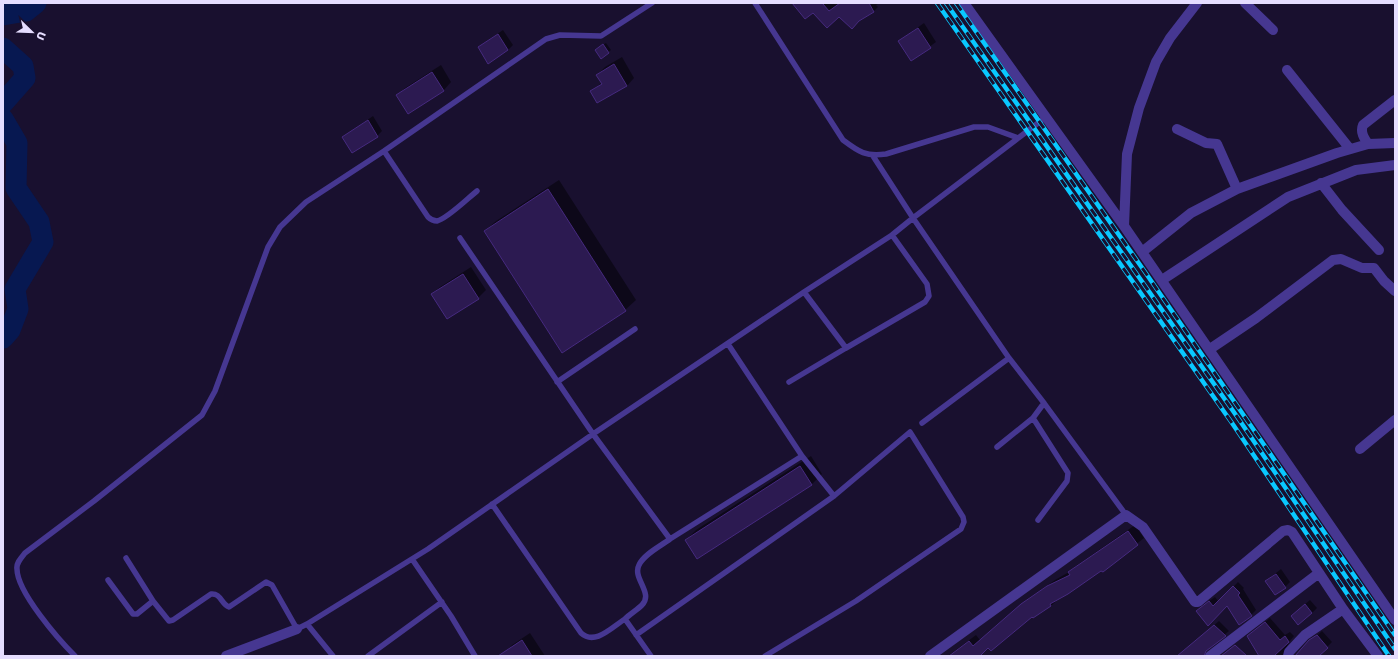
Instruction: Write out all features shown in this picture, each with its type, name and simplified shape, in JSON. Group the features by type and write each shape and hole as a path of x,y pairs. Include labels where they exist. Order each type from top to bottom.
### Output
{"street":[{"path":"964,3 1162,280 1395,620"},
{"path":"1124,226 1127,154 1139,108 1156,62 1170,38 1197,3"},
{"path":"1245,3 1273,30"},
{"path":"1287,70 1350,150"},
{"path":"1368,144 1361,129 1363,125 1395,100"},
{"path":"1178,129 1206,143 1217,144 1237,190"},
{"path":"1142,252 1191,213 1237,190 1368,144 1391,143 1395,135"},
{"path":"1162,280 1288,197 1356,170 1395,165"},
{"path":"1321,183 1342,210 1380,250"},
{"path":"1210,349 1256,318 1333,260 1341,259 1362,268 1374,268 1384,281 1395,291"},
{"path":"1360,449 1395,420"},
{"path":"930,656 1126,515 1143,527 1195,602 1201,601 1283,531 1288,530 1292,532 1343,609 1378,656"},
{"path":"1210,656 1319,573"},
{"path":"1288,656 1289,652 1305,635 1343,609"},
{"path":"226,656 297,629"}],"lane":[{"path":"75,656 42,618 23,586 16,569 19,560 25,553 202,415 215,391 268,247 280,227 306,202 384,151 546,39 560,35 602,36 652,3"},
{"path":"755,3 843,140 856,150 873,156 886,154 974,127 988,127 1018,138"},
{"path":"126,558 167,620 170,621 211,594 219,596 226,606 229,607 266,582 269,583 297,629 412,559 593,434 804,292 892,235 1046,117"},
{"path":"384,151 428,217 433,220 437,221 445,217 476,191"},
{"path":"873,156 913,218 1009,358 1126,515"},
{"path":"789,382 925,302 929,296 927,284 892,235"},
{"path":"460,238 593,434 670,539"},
{"path":"804,292 846,348"},
{"path":"557,382 635,329"},
{"path":"728,344 802,456 834,496"},
{"path":"922,423 1009,358"},
{"path":"997,447 1033,418 1044,403"},
{"path":"1033,418 1068,473 1067,480 1038,520"},
{"path":"636,634 834,496 910,432 963,517 963,526 961,529 856,601 765,656"},
{"path":"492,504 581,633 586,637 596,638 643,605 646,598 645,591 636,573 641,561 670,539 802,456"},
{"path":"412,559 442,602 475,656"},
{"path":"108,580 133,614 137,614 154,601"},
{"path":"368,656 442,602"},
{"path":"624,619 651,656"},
{"path":"307,624 332,656"}],"building":[{"path":"792,3 825,3 823,4 829,11 840,3 869,3 874,12 859,21 852,29 839,17 827,28 813,13 805,19"},
{"path":"918,28 931,48 911,61 898,41"},
{"path":"498,34 508,50 488,64 478,47"},
{"path":"603,44 609,53 601,59 595,50"},
{"path":"614,64 627,86 597,103 590,91 602,84 596,75"},
{"path":"432,72 444,91 408,114 396,95"},
{"path":"368,120 378,137 352,153 342,137"},
{"path":"548,189 626,311 562,353 484,231"},
{"path":"463,274 479,299 447,319 431,294"},
{"path":"800,466 812,485 697,559 685,540"},
{"path":"1128,531 1138,545 1103,572 1101,571 1068,594 1050,604 1051,606 1033,618 1032,617 991,651 988,648 980,656 949,656 969,641 973,646 1021,604 1047,586 1070,575 1068,572"},
{"path":"1276,574 1286,588 1275,595 1265,581"},
{"path":"1233,586 1240,593 1238,595 1252,616 1239,625 1227,606 1208,626 1196,611 1209,601 1213,606"},
{"path":"1305,604 1312,613 1298,625 1291,616"},
{"path":"1265,622 1280,640 1285,636 1289,642 1274,656 1259,656 1247,636"},
{"path":"1214,625 1226,636 1206,651 1204,656 1177,656"},
{"path":"1317,635 1328,648 1319,656 1295,656 1309,640"},
{"path":"522,640 532,656 498,656"},
{"path":"1235,645 1247,656 1221,656"}],"waterway":[{"path":"3,15 26,11 36,3"},
{"path":"3,48 23,66 25,78 3,103"},
{"path":"3,119 17,143 16,188 39,222 43,242 15,289 18,309 10,330 3,338"}],"railway":[{"path":"937,3 1232,423 1389,656"},
{"path":"946,3 1238,418 1395,649"},
{"path":"956,3 1145,272 1395,635"}]}
